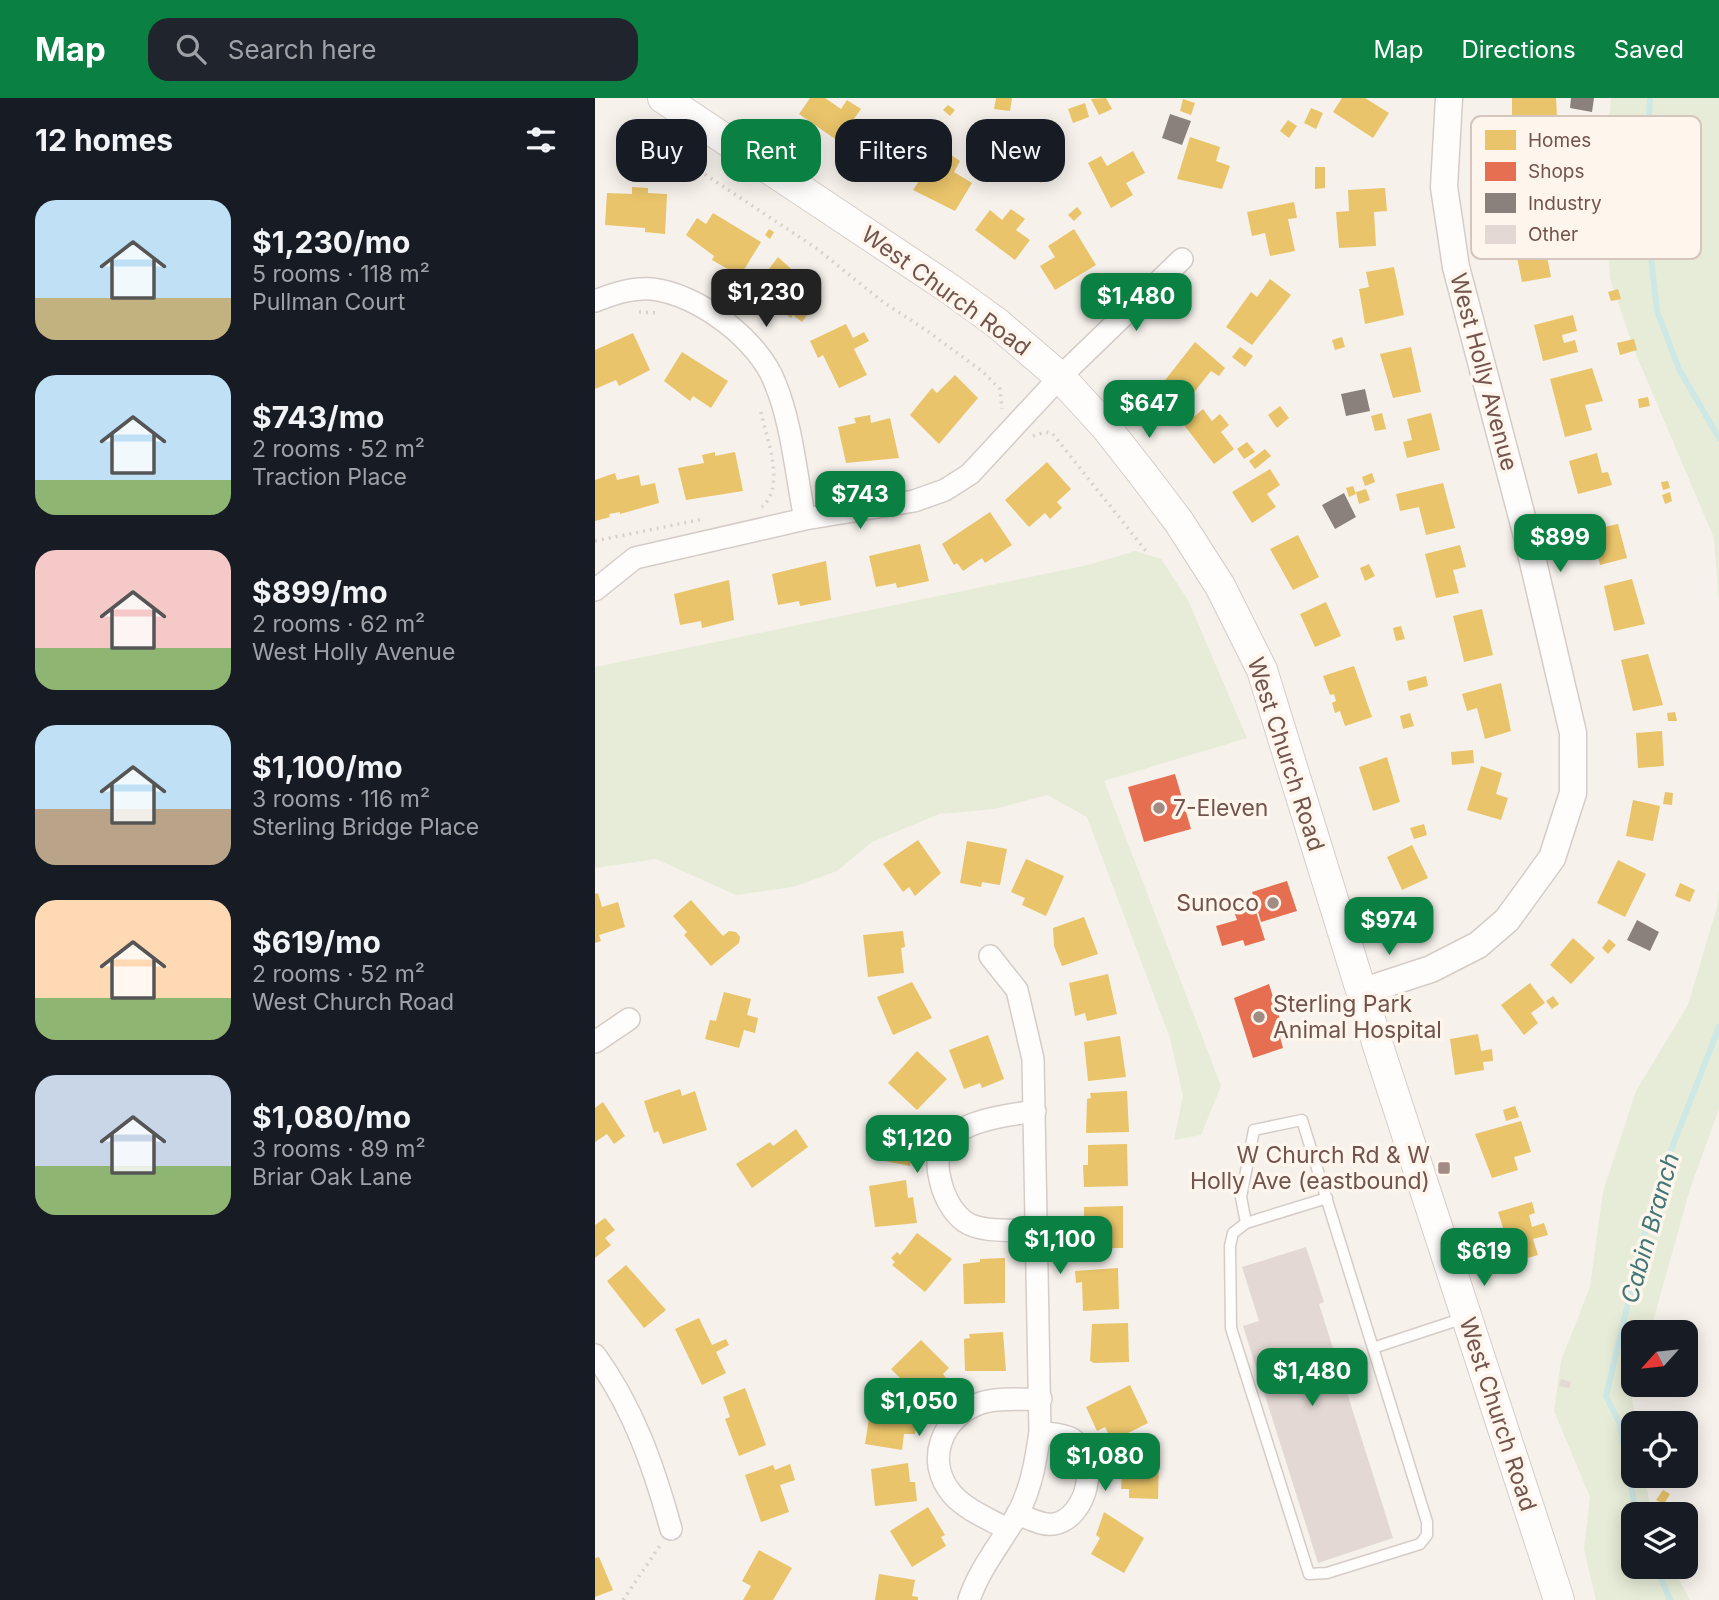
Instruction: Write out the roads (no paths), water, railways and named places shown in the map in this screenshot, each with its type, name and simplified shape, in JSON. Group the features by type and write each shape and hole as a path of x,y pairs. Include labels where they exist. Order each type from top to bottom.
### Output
{"main road":[{"name":"West Church Road","path":"663,98 950,289 997,323 1060,377 1105,426 1179,522 1220,586 1262,670 1361,992 1559,1600"}],"street":[{"name":"West Holly Avenue","path":"1361,992 1431,968 1478,945 1507,920 1552,858 1573,793 1573,733 1527,536 1456,267 1444,187 1449,98"},
{"path":"595,590 635,558 805,519 914,501 945,489 970,474 1060,377 1181,259"},
{"path":"595,301 620,292 651,288 686,297 744,337 762,357 776,383 805,519"},
{"path":"969,1600 1028,1488 1040,1432 1033,1059 1027,1021 1017,990 990,956"},
{"path":"595,1042 629,1019"},
{"path":"1035,1111 986,1118 957,1133 946,1142 939,1158 938,1173 946,1200 964,1221 978,1227 1038,1231"},
{"path":"595,1355 631,1412 660,1487 671,1529"},
{"path":"1040,1432 1072,1439 1089,1460 1090,1475 1075,1513 1064,1521 1043,1524 1012,1522 968,1507 954,1496 941,1479 939,1445 954,1419 983,1402 1041,1399"}],"lane":[{"path":"1245,1223 1241,1197 1254,1130 1302,1120 1327,1198 1426,1522 1427,1535 1420,1544 1327,1573 1309,1574 1231,1328 1230,1246 1233,1233 1245,1223 1327,1198"},
{"path":"1373,1348 1466,1317"}],"waterway":[{"name":"Cabin Branch","path":"1649,116 1650,98"},
{"name":"Cabin Branch","path":"1651,259 1657,311 1679,369 1719,438"},
{"name":"Cabin Branch","path":"1634,1502 1620,1424 1606,1396 1654,1194 1719,1027"},
{"name":"Cabin Branch","path":"1661,1579 1670,1600"}],"place":[{"name":"7-Eleven","path":"1159,808"},
{"name":"Sunoco","path":"1273,903"},
{"name":"Sterling Park Animal Hospital","path":"1259,1017"},
{"name":"W Church Rd & W Holly Ave (eastbound)","path":"1444,1168"}]}
